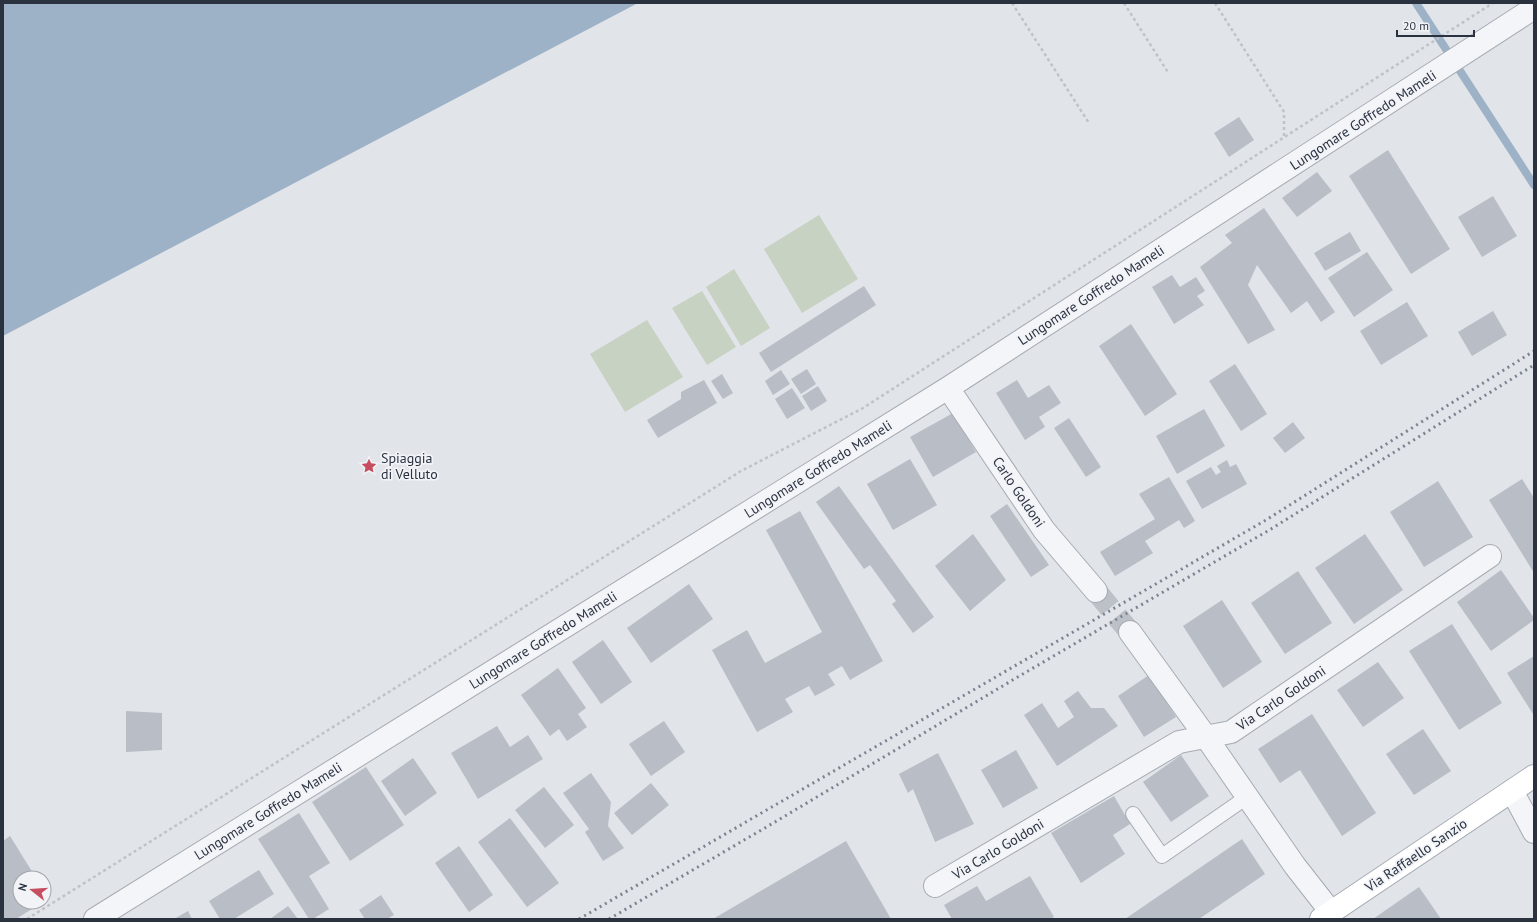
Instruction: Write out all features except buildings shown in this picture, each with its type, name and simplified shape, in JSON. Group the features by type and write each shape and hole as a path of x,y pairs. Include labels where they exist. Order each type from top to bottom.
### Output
{"main road":[{"name":"Via Raffaello Sanzio","path":"1326,916 1534,776"}],"street":[{"name":"Lungomare Goffredo Mameli","path":"95,919 948,388 1534,8"},
{"name":"Carlo Goldoni","path":"948,388 1044,530 1096,591"},
{"name":"Via Carlo Goldoni","path":"935,886 1179,742 1231,732 1490,556"},
{"path":"1130,632 1206,737 1295,866 1326,916"},
{"path":"1512,791 1534,832"}],"lane":[{"path":"1133,814 1162,856 1247,797"}],"path":[{"path":"1012,3 1089,123"},
{"path":"1124,3 1169,74"},
{"path":"1215,3 1284,112 1284,137"},
{"path":"27,919 741,471 863,408 1493,3"}],"green space":[{"path":"819,215 858,279 802,313 764,249"},
{"path":"734,269 770,328 741,346 706,287"},
{"path":"702,291 736,347 707,365 672,308"},
{"path":"647,320 683,377 625,412 590,354"}],"water":[{"path":"3,3 638,3 3,336"}],"waterway":[{"path":"1416,3 1534,185"}],"tunnel":[{"path":"1096,591 1130,632"}],"railway":[{"path":"579,919 1266,520 1534,351"},
{"path":"609,919 1271,529 1534,365"}],"place":[{"name":"Spiaggia di Velluto","path":"369,466"}]}
